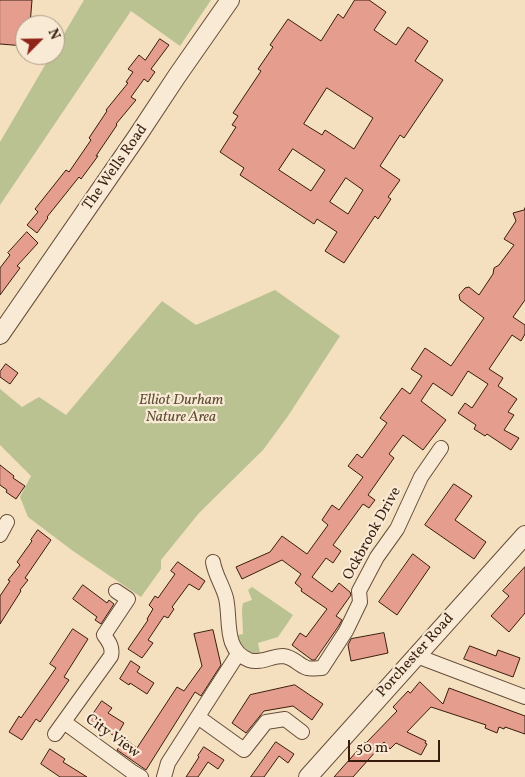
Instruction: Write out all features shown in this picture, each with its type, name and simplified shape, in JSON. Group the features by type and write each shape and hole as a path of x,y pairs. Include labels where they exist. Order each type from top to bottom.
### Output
{"street":[{"name":"The Wells Road","path":"0,335 230,0"},
{"name":"Ockbrook Drive","path":"238,654 256,662 282,656 292,658 306,668 322,668 346,630 360,602 359,591 377,558 397,529 422,465 440,448"},
{"path":"0,535 7,522"},
{"name":"Porchester Road","path":"308,777 525,535"},
{"path":"164,777 168,763 238,654 231,641 226,601 213,562"},
{"name":"City View","path":"55,734 112,656 113,650 104,635 128,599 116,591"},
{"path":"418,655 525,696"},
{"path":"198,717 244,750 266,722 285,719 302,732"},
{"name":"City View","path":"64,722 130,771 141,777"}],"green space":[{"path":"84,0 211,0 180,46 131,11 0,205 0,142 45,65 65,65 65,32"},
{"name":"Elliot Durham Nature Area","path":"275,290 340,336 288,416 263,450 199,513 161,560 161,569 141,597 73,551 28,517 20,497 31,476 0,445 0,389 22,407 39,397 66,415 162,301 196,325"},
{"path":"252,587 293,615 278,637 258,643 260,653 252,652 242,646 237,635 243,634 243,603 252,600 248,590"}],"building":[{"path":"0,0 32,0 31,15 15,15 15,45 0,44"},
{"path":"355,0 369,0 386,12 374,30 396,45 408,27 428,41 415,61 443,80 404,138 400,135 380,166 400,180 388,197 391,199 378,219 375,216 344,263 325,251 337,232 317,219 314,224 240,175 244,168 220,152 236,127 232,125 238,116 233,113 261,71 258,69 273,47 270,45 288,19 321,41 338,14 343,18","holes":["327,88 373,118 354,149 325,130 322,135 304,124","293,149 325,170 311,191 279,170","346,178 363,190 348,214 330,202"]},
{"path":"160,39 169,45 151,69 155,72 148,82 144,79 131,97 136,100 116,124 96,156 98,156 81,179 79,177 47,217 37,233 27,225 38,212 35,209 66,170 69,172 91,140 89,138 106,110 128,83 126,82 133,72 128,69 139,55 145,60"},
{"path":"525,208 525,300 513,317 525,325 525,334 521,341 512,335 489,369 503,378 498,386 517,399 508,412 514,415 504,430 519,438 511,450 487,434 485,436 474,429 476,425 458,413 465,403 472,408 488,384 468,371 452,396 433,383 421,401 446,420 423,450 403,435 389,454 394,458 368,495 375,500 369,508 363,504 333,545 341,551 333,563 326,558 312,577 332,592 339,583 351,595 336,616 342,620 338,627 315,660 312,660 292,645 300,633 306,637 327,609 301,591 302,589 295,583 301,574 282,560 242,579 236,567 270,552 282,536 307,554 328,525 322,520 332,505 339,510 363,477 348,466 357,454 362,458 387,423 380,418 402,388 410,394 422,376 411,369 425,348 451,366 484,318 460,300 459,295 465,288 469,287 479,295 493,274 494,268 499,265 514,245 504,239 516,221 513,213"},
{"path":"27,232 38,243 17,266 20,268 0,295 0,268 10,255 8,253"},
{"path":"6,364 18,373 10,384 0,377 0,372"},
{"path":"0,465 14,476 13,478 25,486 16,499 0,485"},
{"path":"454,484 472,496 455,520 486,542 474,559 425,525"},
{"path":"38,530 51,540 25,578 28,580 0,624 0,596 10,581 8,580 20,565 17,562"},
{"path":"413,554 430,567 397,615 379,602"},
{"path":"178,562 205,581 199,590 189,584 172,607 174,609 168,618 164,616 148,640 153,643 142,658 128,649 148,620 153,609 149,605 155,596 158,598 175,574 171,571"},
{"path":"525,567 525,613 509,632 491,616 509,596 503,591"},
{"path":"83,585 107,603 109,600 114,604 101,624 95,620 97,617 73,599"},
{"path":"73,629 88,639 64,677 69,680 40,722 36,719 22,740 9,732 56,668 50,664"},
{"path":"213,630 221,665 201,696 195,692 146,770 117,750 125,739 137,748 177,687 184,691 202,666 194,634"},
{"path":"384,633 388,653 351,661 348,645 351,639"},
{"path":"470,646 496,656 498,650 520,658 513,677 464,659"},
{"path":"131,661 140,667 137,672 154,683 147,694 120,679"},
{"path":"420,682 443,704 449,688 525,716 525,734 505,727 504,729 499,727 497,733 485,728 486,725 431,707 407,732 426,741 425,743 427,744 421,755 396,743 390,749 384,742 353,777 334,777 365,742 397,711 393,707 408,691 410,693"},
{"path":"295,685 323,704 312,720 293,706 264,711 246,733 232,723 250,695"},
{"path":"102,701 112,708 108,713 124,723 116,737 99,726 97,729 87,723"},
{"path":"276,742 294,754 288,763 279,756 264,777 251,777"},
{"path":"204,747 224,760 218,769 208,762 198,777 186,777 199,757"},
{"path":"50,749 65,759 63,762 87,777 60,777 41,764"}]}
